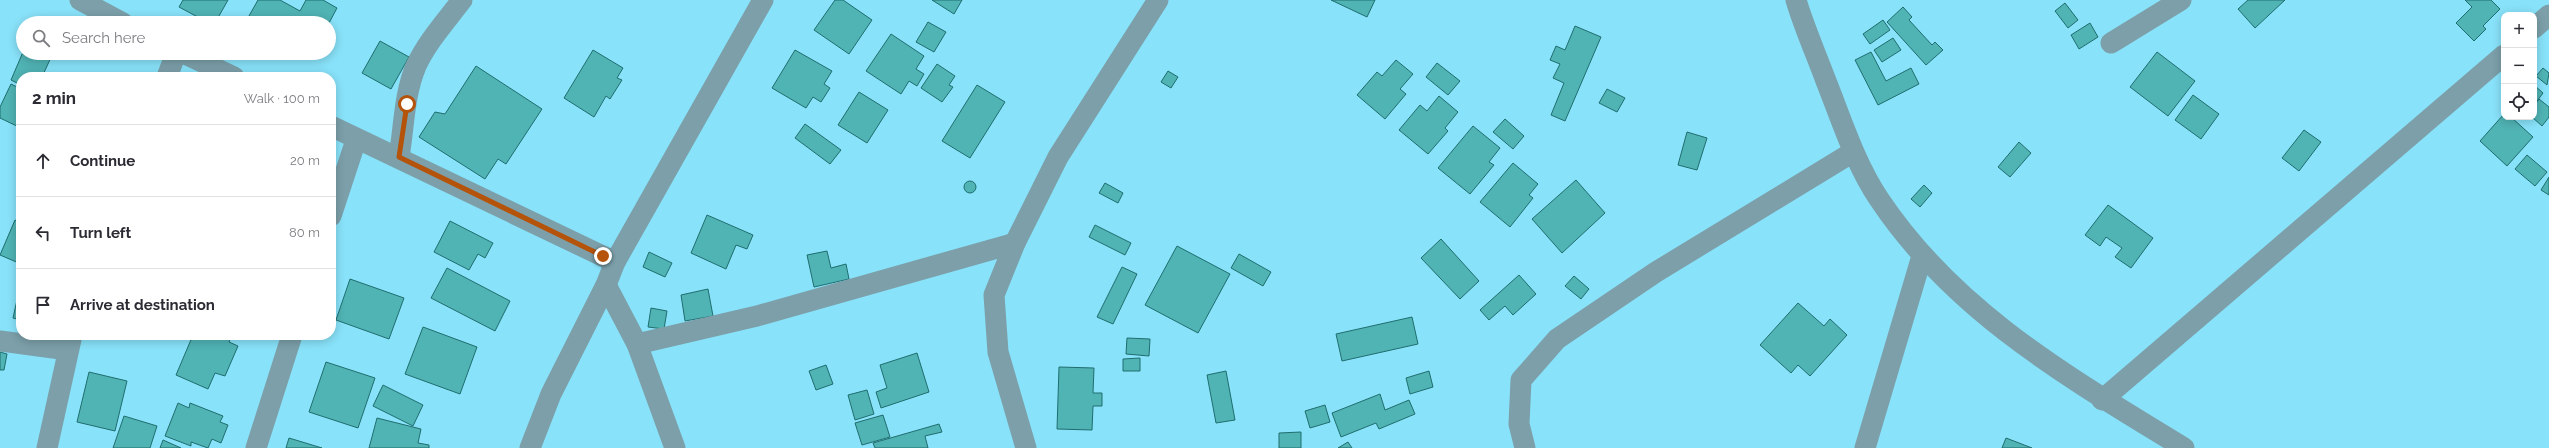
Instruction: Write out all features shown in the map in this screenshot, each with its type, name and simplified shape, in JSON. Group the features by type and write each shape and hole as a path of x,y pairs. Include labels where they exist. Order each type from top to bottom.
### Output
{"street":[{"path":"80,0 110,16"},
{"path":"399,157 409,91 416,67 430,42 462,0"},
{"path":"530,448 552,394 606,285 615,262 763,0"},
{"path":"1026,448 998,352 994,296 1015,243 1058,157 1158,0"},
{"path":"1796,0 1853,152 1878,198 1922,256 1971,302 2031,352 2102,400 2184,448"},
{"path":"2111,43 2181,0"},
{"path":"2537,25 2549,15"},
{"path":"2102,400 2501,58"},
{"path":"169,72 173,60"},
{"path":"198,60 223,72"},
{"path":"336,129 356,140 399,157 615,262"},
{"path":"336,201 356,140"},
{"path":"1525,448 1519,424 1521,380 1557,339 1656,272 1853,152"},
{"path":"637,344 757,316 1015,243"},
{"path":"1865,448 1922,256"},
{"path":"606,285 637,344 675,448"},
{"path":"256,448 290,340"},
{"path":"0,341 70,342 64,378 47,448"}],"building":[{"path":"183,0 228,0 219,16 196,16 179,7"},
{"path":"258,0 280,0 300,11 306,0 323,0 337,8 333,16 249,16"},
{"path":"835,0 843,0 872,20 849,54 814,30"},
{"path":"932,0 962,0 954,14"},
{"path":"1331,0 1375,0 1367,17"},
{"path":"2248,0 2285,0 2255,28 2238,9"},
{"path":"2465,0 2491,0 2500,9 2483,26 2486,29 2474,41 2456,23 2472,7"},
{"path":"2065,3 2078,20 2068,28 2055,11"},
{"path":"1903,7 1912,17 1909,20 1932,45 1935,42 1943,50 1926,65 1887,22"},
{"path":"1883,20 1890,30 1870,44 1863,34"},
{"path":"928,22 946,32 934,52 916,42"},
{"path":"2090,23 2098,37 2079,49 2071,35"},
{"path":"1575,26 1601,37 1565,121 1551,115 1564,83 1553,78 1560,64 1550,60 1556,46 1565,50"},
{"path":"891,34 924,56 916,69 924,74 917,86 909,81 901,94 866,71"},
{"path":"1893,38 1901,50 1882,62 1874,50"},
{"path":"380,41 409,57 391,89 362,73"},
{"path":"593,50 623,68 617,78 622,80 610,99 606,96 594,117 564,98"},
{"path":"795,50 832,71 824,84 830,88 821,102 813,97 806,108 772,88"},
{"path":"1871,52 1886,81 1911,68 1919,84 1878,105 1855,60"},
{"path":"2157,52 2195,81 2168,116 2130,87"},
{"path":"20,60 50,60 44,72 16,72 16,82 11,80"},
{"path":"1396,60 1413,74 1400,89 1406,94 1385,119 1357,95 1377,72 1382,76"},
{"path":"1437,63 1460,81 1448,95 1426,77"},
{"path":"937,64 955,76 949,85 953,87 942,102 921,88"},
{"path":"476,66 542,109 506,164 498,159 485,179 419,137 435,112 445,114"},
{"path":"2543,68 2549,73 2547,85 2537,77"},
{"path":"1168,71 1178,77 1171,88 1161,82"},
{"path":"11,84 16,86 16,126 0,118 0,107"},
{"path":"977,85 1005,102 970,158 942,141"},
{"path":"2537,88 2543,93 2537,101"},
{"path":"1607,89 1625,98 1617,112 1599,103"},
{"path":"859,92 888,110 867,143 838,125"},
{"path":"2193,95 2219,114 2201,139 2175,120"},
{"path":"1439,96 1458,112 1445,128 1448,131 1428,154 1399,130 1420,105 1427,111"},
{"path":"2539,99 2549,107 2549,117 2542,126 2535,120 2537,120 2537,102"},
{"path":"2501,117 2501,120 2514,120 2533,137 2507,166 2480,141"},
{"path":"1505,119 1524,136 1513,149 1493,132"},
{"path":"805,124 841,150 830,164 795,138"},
{"path":"1473,126 1500,148 1489,162 1494,165 1470,194 1438,168"},
{"path":"2304,130 2321,142 2299,171 2282,158"},
{"path":"1687,132 1707,138 1697,170 1678,165"},
{"path":"2019,142 2031,153 2010,177 1998,167"},
{"path":"2527,155 2547,172 2535,186 2515,169"},
{"path":"1513,163 1538,184 1529,195 1533,198 1510,227 1480,202"},
{"path":"2549,177 2549,195 2541,190"},
{"path":"1576,180 1605,213 1562,253 1532,219"},
{"path":"970,181 974,183 976,187 974,191 970,193 966,191 964,187 966,183"},
{"path":"1105,183 1123,193 1118,203 1099,193"},
{"path":"1924,185 1932,193 1920,207 1911,199"},
{"path":"2108,205 2153,238 2131,268 2115,257 2122,248 2106,237 2100,246 2085,235"},
{"path":"707,215 753,235 747,249 736,245 726,269 691,253"},
{"path":"15,220 16,262 0,255"},
{"path":"450,221 493,243 485,258 478,254 469,270 434,252"},
{"path":"1095,225 1131,243 1125,255 1089,237"},
{"path":"1441,239 1479,281 1460,299 1421,258"},
{"path":"1177,246 1230,274 1198,333 1145,305"},
{"path":"827,251 831,268 846,264 849,279 814,287 807,255"},
{"path":"649,252 672,263 665,277 643,267"},
{"path":"1239,254 1271,272 1263,286 1231,268"},
{"path":"1122,267 1137,274 1113,324 1097,317"},
{"path":"447,268 510,301 495,331 431,298"},
{"path":"1519,275 1536,294 1513,315 1505,306 1489,320 1480,310"},
{"path":"1574,276 1589,289 1581,299 1565,286"},
{"path":"350,279 404,298 389,339 336,320"},
{"path":"708,289 713,316 685,321 681,295"},
{"path":"1798,303 1824,326 1830,319 1847,335 1810,376 1798,365 1791,373 1760,345"},
{"path":"16,304 16,319 13,318"},
{"path":"651,308 667,311 664,329 648,327"},
{"path":"1412,317 1418,344 1342,361 1336,334"},
{"path":"423,327 477,347 460,394 405,374"},
{"path":"1127,338 1150,339 1149,356 1126,354"},
{"path":"191,340 230,340 229,342 238,346 225,376 215,373 208,389 176,375"},
{"path":"0,352 7,354 4,370 0,370"},
{"path":"917,353 929,392 881,408 876,392 887,388 880,365"},
{"path":"1140,358 1140,371 1123,371 1123,359"},
{"path":"326,362 375,378 358,428 309,412"},
{"path":"826,365 833,384 816,390 809,371"},
{"path":"1059,367 1094,368 1093,393 1102,393 1102,406 1093,406 1092,430 1057,429"},
{"path":"1226,371 1235,420 1216,423 1207,375"},
{"path":"1429,371 1433,387 1410,394 1406,378"},
{"path":"89,372 127,381 115,431 77,422"},
{"path":"383,385 423,405 413,426 373,406"},
{"path":"867,390 874,414 855,420 848,395"},
{"path":"1380,394 1385,410 1409,400 1415,414 1379,429 1376,423 1341,437 1332,413"},
{"path":"178,403 189,408 190,403 223,416 220,422 228,425 221,443 212,439 208,448 191,442 191,446 165,436"},
{"path":"1325,405 1330,422 1310,428 1305,411"},
{"path":"883,415 890,437 862,445 855,423"},
{"path":"124,416 157,426 150,448 113,448"},
{"path":"377,418 421,429 418,443 429,445 429,448 369,448"},
{"path":"939,424 942,432 925,436 928,448 875,448 873,443"},
{"path":"1301,432 1301,448 1279,448 1279,433"},
{"path":"289,438 322,448 286,448"},
{"path":"2006,438 2032,448 2002,448"},
{"path":"163,440 181,448 160,448"},
{"path":"1348,442 1352,448 1338,448"}],"route":[{"path":"407,104 399,157 603,256"}]}
